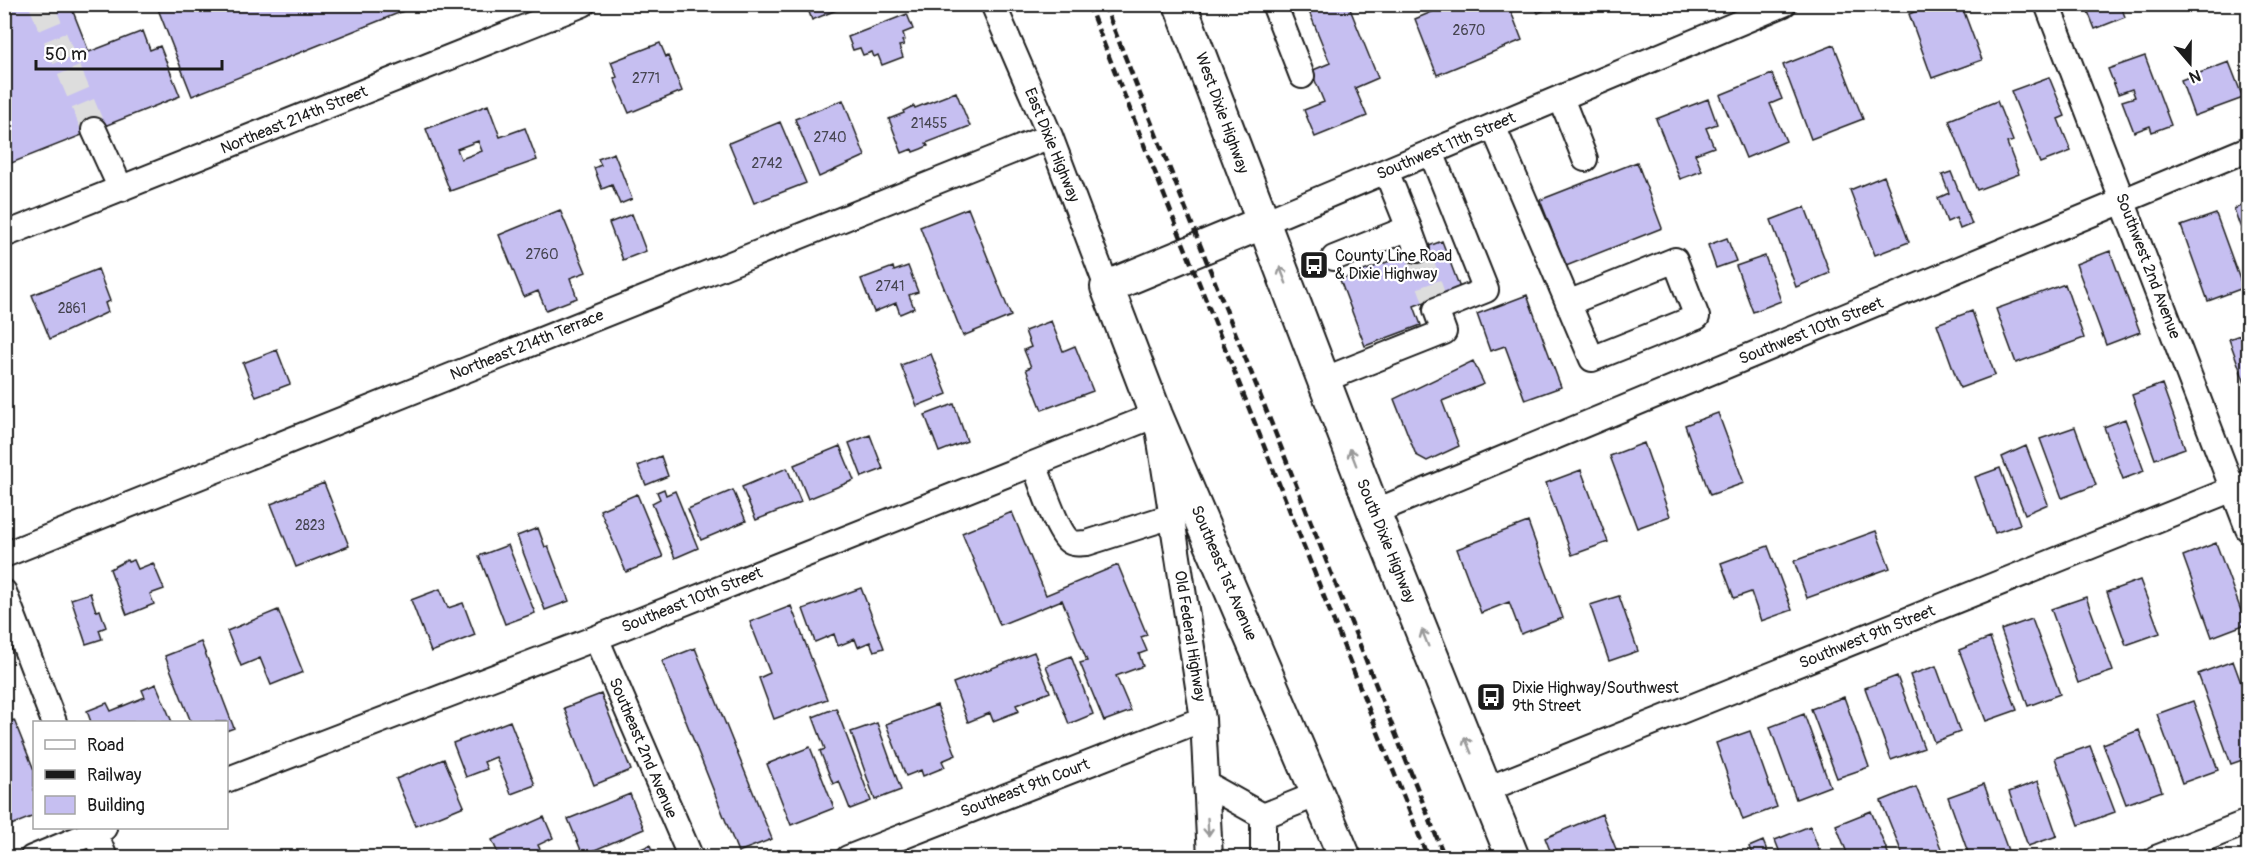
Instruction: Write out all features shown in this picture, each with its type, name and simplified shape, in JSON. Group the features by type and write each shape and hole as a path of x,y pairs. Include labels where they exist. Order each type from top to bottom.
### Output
{"main road":[{"name":"West Dixie Highway","path":"1180,4 1262,223"},
{"name":"Southwest 11th Street","path":"1107,287 1262,223"},
{"name":"South Dixie Highway","path":"1262,223 1374,512 1513,858"},
{"name":"Southeast 1st Avenue","path":"1107,287 1156,415 1345,858"}],"street":[{"name":"Northeast 214th Street","path":"4,235 121,189 552,10 583,4"},
{"name":"East Dixie Highway","path":"993,4 1050,136 1107,287"},
{"path":"1274,4 1302,76"},
{"name":"Southwest 11th Street","path":"1262,223 1784,4"},
{"name":"Southwest 2nd Avenue","path":"2047,4 2123,202 2242,486 2248,529"},
{"path":"1561,98 1585,159"},
{"path":"1493,126 1568,303 1592,359 1697,317 1675,260 1568,303"},
{"path":"94,130 121,189"},
{"name":"Northeast 214th Terrace","path":"4,555 1050,136"},
{"name":"Southwest 10th Street","path":"1374,512 2248,149"},
{"path":"1323,381 1444,333 1435,304 1486,290 1431,152"},
{"path":"1334,258 1413,239 1386,171"},
{"name":"Southeast 10th Street","path":"228,779 596,638 1156,415"},
{"name":"Old Federal Highway","path":"1156,415 1203,719 1210,858"},
{"path":"1034,464 1060,528 1068,540 1075,544 1087,543 1172,516"},
{"name":"Southwest 9th Street","path":"1485,790 2242,486"},
{"path":"4,592 53,721"},
{"name":"Southeast 2nd Avenue","path":"596,638 691,858"},
{"name":"Southeast 9th Court","path":"848,858 1203,719"},
{"path":"1206,784 1263,816"},
{"path":"1263,816 1318,794"},
{"path":"1263,816 1263,858"},
{"path":"2156,858 2248,822"},
{"path":"32,858 97,829 105,858"}],"building":[{"path":"4,4 70,4 89,52 143,31 150,50 160,46 180,96 4,166"},
{"path":"156,4 421,4 192,96"},
{"path":"806,4 851,4 812,20"},
{"path":"1306,4 1348,4 1378,78 1355,88 1367,116 1315,137 1304,110 1324,102 1311,71 1330,63"},
{"path":"1451,4 1508,4 1522,40 1437,75 1415,19"},
{"path":"1534,4 1564,4 1565,6 1558,9 1557,5 1538,13"},
{"path":"1935,4 1961,4 1982,60 1932,78 1909,14"},
{"path":"2085,4 2123,4 2121,6 2125,17 2095,29"},
{"path":"907,14 913,29 903,33 904,45 899,46 903,57 882,65 878,55 874,57 872,52 863,55 860,48 853,50 848,37"},
{"path":"660,43 666,57 668,56 682,91 629,113 614,78 617,77 611,62"},
{"path":"1834,45 1863,119 1811,139 1783,65"},
{"path":"2145,56 2171,125 2152,132 2150,126 2134,132 2122,101 2135,97 2132,89 2118,94 2108,69"},
{"path":"2229,62 2243,98 2194,116 2181,80"},
{"path":"1772,74 1782,99 1770,104 1786,141 1746,158 1720,95"},
{"path":"2049,77 2065,116 2058,119 2071,151 2040,163 2011,91"},
{"path":"956,92 970,126 926,143 928,146 921,149 913,152 912,149 902,153 889,119 904,113 903,111 909,108 914,106 915,108"},
{"path":"1708,99 1717,124 1706,128 1714,147 1695,154 1702,171 1680,179 1656,119"},
{"path":"843,100 865,156 819,177 795,119"},
{"path":"1997,101 2013,141 2007,143 2019,174 1977,190 1949,120"},
{"path":"488,105 500,137 525,128 537,160 450,191 426,129","holes":["478,141 482,151 461,159 457,149"]},
{"path":"780,122 806,183 754,203 729,143"},
{"path":"614,153 632,199 620,204 612,185 602,189 594,168 601,165 598,159"},
{"path":"1637,162 1662,228 1566,266 1540,200"},
{"path":"1951,172 1972,224 1960,229 1956,218 1947,222 1938,198 1949,193 1942,175"},
{"path":"1884,176 1909,242 1875,255 1850,190"},
{"path":"2248,203 2248,249 2234,209"},
{"path":"1805,207 1830,273 1796,287 1771,220"},
{"path":"968,208 1011,316 963,336 920,227"},
{"path":"560,210 586,272 570,278 577,298 546,310 538,291 524,297 499,235"},
{"path":"632,214 646,251 623,260 609,223"},
{"path":"2216,214 2243,288 2208,301 2181,226"},
{"path":"1727,238 1736,261 1716,268 1708,245"},
{"path":"1442,241 1460,288 1414,306 1421,325 1365,346 1340,280"},
{"path":"2110,251 2140,332 2106,345 2076,264"},
{"path":"1765,256 1781,301 1753,312 1736,266"},
{"path":"908,266 918,292 909,295 914,308 900,314 896,303 874,312 861,279 893,267 894,271"},
{"path":"98,269 110,301 105,303 108,312 50,339 32,295"},
{"path":"2065,284 2084,338 2016,363 1996,309"},
{"path":"1527,295 1561,387 1525,400 1505,346 1490,351 1477,314"},
{"path":"1972,311 1995,375 1960,388 1937,324"},
{"path":"1051,321 1063,351 1075,346 1093,391 1042,410 1026,369 1031,367 1024,350 1031,347 1025,331"},
{"path":"2248,332 2248,392 2229,339"},
{"path":"277,350 290,384 256,397 243,363"},
{"path":"931,354 947,394 917,406 901,365"},
{"path":"1473,361 1484,384 1442,401 1459,446 1427,461 1416,455 1394,399"},
{"path":"2162,384 2185,448 2155,459 2132,395"},
{"path":"954,404 967,441 939,452 925,415"},
{"path":"1718,413 1744,483 1710,495 1685,425"},
{"path":"2125,419 2144,471 2123,479 2104,427"},
{"path":"2075,427 2096,485 2062,498 2040,439"},
{"path":"870,435 883,469 862,477 849,443"},
{"path":"1644,443 1670,516 1637,528 1610,456"},
{"path":"840,446 854,480 808,499 794,465"},
{"path":"2026,446 2048,504 2025,514 2002,457"},
{"path":"661,456 668,476 646,485 638,466"},
{"path":"787,468 801,502 756,520 742,487"},
{"path":"2000,468 2020,524 1995,533 1975,477"},
{"path":"1581,470 1608,542 1572,555 1546,483"},
{"path":"324,483 349,546 296,567 271,504"},
{"path":"664,489 666,495 675,491 698,548 675,558 652,503 660,499 657,492"},
{"path":"733,490 746,521 701,540 688,509"},
{"path":"637,494 663,557 626,572 600,510"},
{"path":"1012,512 1046,595 1118,565 1147,635 1141,637 1147,651 1139,654 1143,666 1116,676 1131,711 1104,721 1080,663 1087,661 1062,600 1000,625 962,533"},
{"path":"1528,522 1563,618 1521,634 1509,602 1481,613 1457,549"},
{"path":"538,528 545,547 548,546 569,601 545,610 517,536"},
{"path":"1876,531 1890,568 1807,598 1794,561"},
{"path":"2216,543 2246,624 2212,637 2183,556"},
{"path":"508,545 535,613 505,624 479,556"},
{"path":"1768,546 1792,610 1761,621 1751,592 1734,598 1721,563"},
{"path":"127,560 128,562 134,560 138,569 153,563 164,589 150,594 154,604 127,615 110,569"},
{"path":"2140,580 2160,633 2126,645 2107,592"},
{"path":"861,588 884,648 874,651 870,642 858,647 855,639 838,646 834,634 815,642 803,609"},
{"path":"440,589 448,608 463,603 475,635 431,652 411,600"},
{"path":"90,593 96,611 100,610 106,627 99,630 102,639 86,644 71,599"},
{"path":"1619,596 1638,651 1609,661 1590,605"},
{"path":"2086,597 2113,671 2078,683 2051,609"},
{"path":"791,606 827,699 774,719 759,678 770,673 750,622"},
{"path":"278,610 303,672 271,685 260,658 241,666 227,631"},
{"path":"2032,619 2060,694 2028,706 2001,630"},
{"path":"1990,638 2017,710 1986,721 1959,650"},
{"path":"201,642 234,728 228,730 228,721 191,721 165,656"},
{"path":"695,648 772,839 738,852 662,661"},
{"path":"1034,652 1050,692 1016,705 1019,711 993,721 990,713 968,722 953,683"},
{"path":"1071,656 1093,714 1069,724 1046,666"},
{"path":"2233,661 2248,702 2248,758 2231,764 2198,674"},
{"path":"1936,666 1960,732 1934,742 1910,675"},
{"path":"1897,676 1924,748 1891,760 1865,688"},
{"path":"156,684 172,721 91,721 87,711 107,703 111,711 145,697 142,690"},
{"path":"601,694 631,770 594,785 564,708"},
{"path":"1844,697 1869,767 1837,778 1811,709"},
{"path":"2193,701 2218,770 2182,783 2157,714"},
{"path":"937,705 956,755 942,761 945,767 923,776 921,770 906,776 886,724"},
{"path":"836,708 871,801 850,809 839,781 833,784 820,751 825,749 813,717"},
{"path":"1804,714 1830,786 1796,799 1770,727"},
{"path":"14,720 33,768 33,816 4,828 4,724"},
{"path":"510,721 535,785 511,794 496,757 484,762 487,769 466,777 453,743"},
{"path":"877,723 901,790 875,800 851,732"},
{"path":"2139,730 2162,791 2126,804 2103,744"},
{"path":"1750,731 1777,807 1743,820 1716,743"},
{"path":"2090,746 2115,812 2079,825 2055,758"},
{"path":"810,747 834,808 791,825 767,764"},
{"path":"444,759 464,806 416,826 396,779"},
{"path":"2038,781 2057,836 2028,846 2009,792"},
{"path":"1984,784 2010,856 2005,858 1970,858 1948,797"},
{"path":"1916,787 1945,858 1904,858 1881,801"},
{"path":"630,794 644,829 583,855 568,819"},
{"path":"1871,811 1890,858 1849,858 1836,825"},
{"path":"1602,814 1618,854 1613,856 1614,858 1553,858 1545,838"},
{"path":"544,817 553,838 538,845 544,858 500,858 492,840"},
{"path":"1810,826 1822,858 1782,858 1775,840"},
{"path":"1763,841 1770,858 1754,858 1749,847"},
{"path":"650,845 655,858 620,858"}],"tunnel":[{"path":"41,4 94,130"},
{"path":"1417,250 1434,298"}],"railway":[{"path":"1088,4 1428,858"},
{"path":"1104,4 1445,858"}],"place":[{"name":"County Line Road & Dixie Highway","path":"1314,265"},
{"name":"Dixie Highway/Southwest 9th Street","path":"1491,697"}]}
